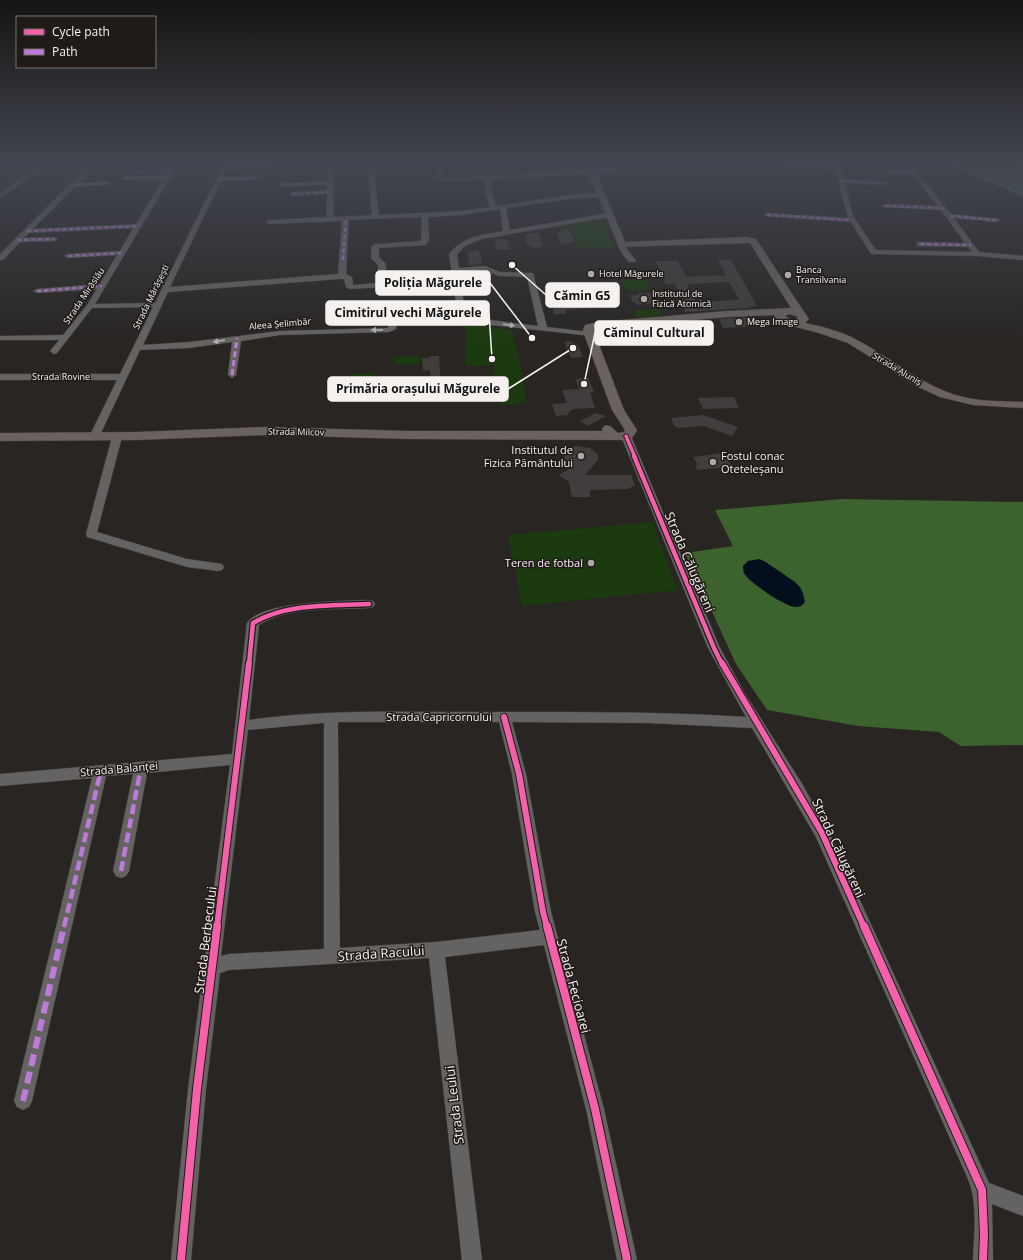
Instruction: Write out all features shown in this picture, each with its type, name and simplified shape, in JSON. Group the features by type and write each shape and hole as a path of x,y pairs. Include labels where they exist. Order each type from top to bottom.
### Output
{"main road":[{"path":"613,224 622,245 746,240 753,241 792,313 800,322 793,323"},
{"name":"Strada Aluniș","path":"589,334 588,330 591,326 753,312 792,313 817,328"},
{"name":"Strada Aluniș","path":"792,313 787,322 817,328 853,342 937,392 960,400 979,403 1023,405"},
{"name":"Strada Călugăreni","path":"589,334 627,431"},
{"path":"611,429 617,419 618,410"},
{"name":"Strada Milcov","path":"0,437 117,437 260,431 394,434 592,435 611,429 619,437 627,431"}],"street":[{"path":"0,258 34,224"},
{"name":"Strada Mărășești","path":"94,437 198,224"},
{"path":"342,277 346,224"},
{"path":"166,290 342,277 348,277 350,287 382,284 382,264 375,258 376,246 424,242 425,224"},
{"path":"506,224 508,232"},
{"path":"557,224 480,237 462,244 453,254 462,318 467,320 589,334"},
{"path":"854,224 874,252 977,254 1023,258"},
{"path":"956,224 977,254"},
{"path":"27,231 139,226"},
{"name":"Strada Mirăslău","path":"54,351 90,306 139,226"},
{"path":"17,240 54,239"},
{"path":"920,244 971,245"},
{"path":"622,245 625,252 632,260"},
{"path":"68,256 122,253"},
{"path":"455,270 485,268 499,274 530,275 543,329"},
{"path":"37,291 102,286"},
{"path":"90,306 158,305"},
{"name":"Aleea Șelimbăr","path":"137,348 189,345 237,338 298,332 389,330 392,329 393,317 396,314 461,311"},
{"path":"0,338 64,337"},
{"path":"232,375 237,338"},
{"name":"Strada Rovine","path":"0,377 123,377"},
{"name":"Strada Călugăreni","path":"627,431 714,648 730,681 796,785 822,833 982,1190 984,1234 983,1260"},
{"path":"117,437 91,534 187,563 218,568"},
{"name":"Strada Berbecului","path":"181,1260 197,1089 242,726 253,622 266,615 282,611 369,604"},
{"path":"244,705 255,717 263,722"},
{"name":"Strada Fecioarei","path":"504,717 519,774 543,912 595,1109 627,1260"},
{"name":"Strada Capricornului","path":"242,726 263,722 331,718 670,717 756,723"},
{"path":"331,718 332,956"},
{"name":"Strada Balanței","path":"0,780 238,759"},
{"path":"121,871 141,767"},
{"path":"23,1101 101,770"},
{"name":"Strada Racului","path":"212,967 229,962 436,950 549,937"},
{"name":"Strada Leului","path":"436,950 472,1260"},
{"path":"982,1190 1023,1206"}],"green space":[{"path":"574,224 605,224 614,248 578,247 571,227 558,227"},
{"path":"646,279 651,284 647,284 649,290 628,291 625,286 623,286 621,280"},
{"path":"659,309 661,315 636,318 633,310"},
{"path":"466,324 512,330 522,374 526,403 500,405 493,365 466,366"},
{"path":"419,356 419,364 395,365 394,357"},
{"path":"374,373 374,395 351,396 352,374"},
{"path":"842,499 1023,502 1023,745 961,746 939,732 858,726 767,710 736,664 685,553 733,546 715,510"},
{"name":"Teren de fotbal","path":"652,522 678,590 522,606 508,535"}],"water":[{"path":"759,559 782,573 800,587 805,602 802,605 799,607 793,607 779,600 764,591 745,575 743,566 748,561"}],"building":[{"path":"561,230 570,230 574,242 560,244 557,232 562,232"},
{"path":"528,233 539,233 543,247 532,248 532,246 528,246 525,235 529,235"},
{"path":"495,239 507,239 510,249 496,250"},
{"path":"478,250 478,252 480,252 482,264 469,265 468,252"},
{"path":"718,260 731,260 757,306 749,307 750,308 685,312 680,301 683,301 675,284 666,285 656,261 678,261 686,277 726,275","holes":["729,282 739,300 696,302 687,284"]},
{"path":"578,284 583,300 599,300 601,307 565,310 566,314 554,314 552,303 558,303 553,285"},
{"name":"Institutul de Fizică Atomică","path":"638,293 650,293 654,303 636,305 630,295 638,295"},
{"name":"Mega Image","path":"755,317 760,326 723,328 719,319"},
{"path":"564,341 573,342 578,345 583,357 571,358"},
{"path":"430,356 439,356 441,390 431,390 430,370 423,371 422,358 430,358"},
{"path":"588,378 594,392 590,393 595,408 573,409 568,413 569,415 556,416 552,404 567,403 562,390 579,389 575,379"},
{"path":"734,397 739,408 703,409 698,398"},
{"path":"596,413 606,416 588,426 580,421"},
{"path":"703,415 738,427 732,436 704,426 678,428 674,426 671,418"},
{"path":"576,446 590,448 598,454 598,460 585,475 631,475 635,485 628,489 590,490 590,497 572,497 569,482 559,475 572,467 565,461 564,454 570,448"},
{"name":"Fostul conac Oteteleșanu","path":"723,453 732,466 700,470 696,469 697,464 693,457"}],"marked path":[{"path":"343,260 346,224"},
{"path":"27,231 139,226"},
{"path":"17,240 54,239"},
{"path":"920,244 971,245"},
{"path":"68,256 122,253"},
{"path":"37,291 102,286"},
{"path":"232,375 237,338"},
{"path":"121,871 141,767"},
{"path":"23,1101 101,770"}],"cycle path":[{"path":"626,436 714,648 739,695 796,787 822,833 976,1175 982,1190 984,1234 983,1260"},
{"path":"181,1260 197,1089 249,668 253,623 263,617 292,609 369,604"},
{"path":"504,717 519,774 543,912 595,1109 627,1260"}],"place":[{"name":"Cămin G5","path":"512,265"},
{"name":"Hotel Măgurele","path":"591,274"},
{"name":"Banca Transilvania","path":"788,275"},
{"name":"Institutul de Fizică Atomică","path":"644,299"},
{"name":"Mega Image","path":"739,322"},
{"name":"Poliția Măgurele","path":"532,338"},
{"name":"Primăria orașului Măgurele","path":"573,348"},
{"name":"Cimitirul vechi Măgurele","path":"492,359"},
{"name":"Căminul Cultural","path":"584,384"},
{"name":"Institutul de Fizica Pământului","path":"581,456"},
{"name":"Fostul conac Oteteleșanu","path":"713,462"},
{"name":"Teren de fotbal","path":"591,563"}]}
